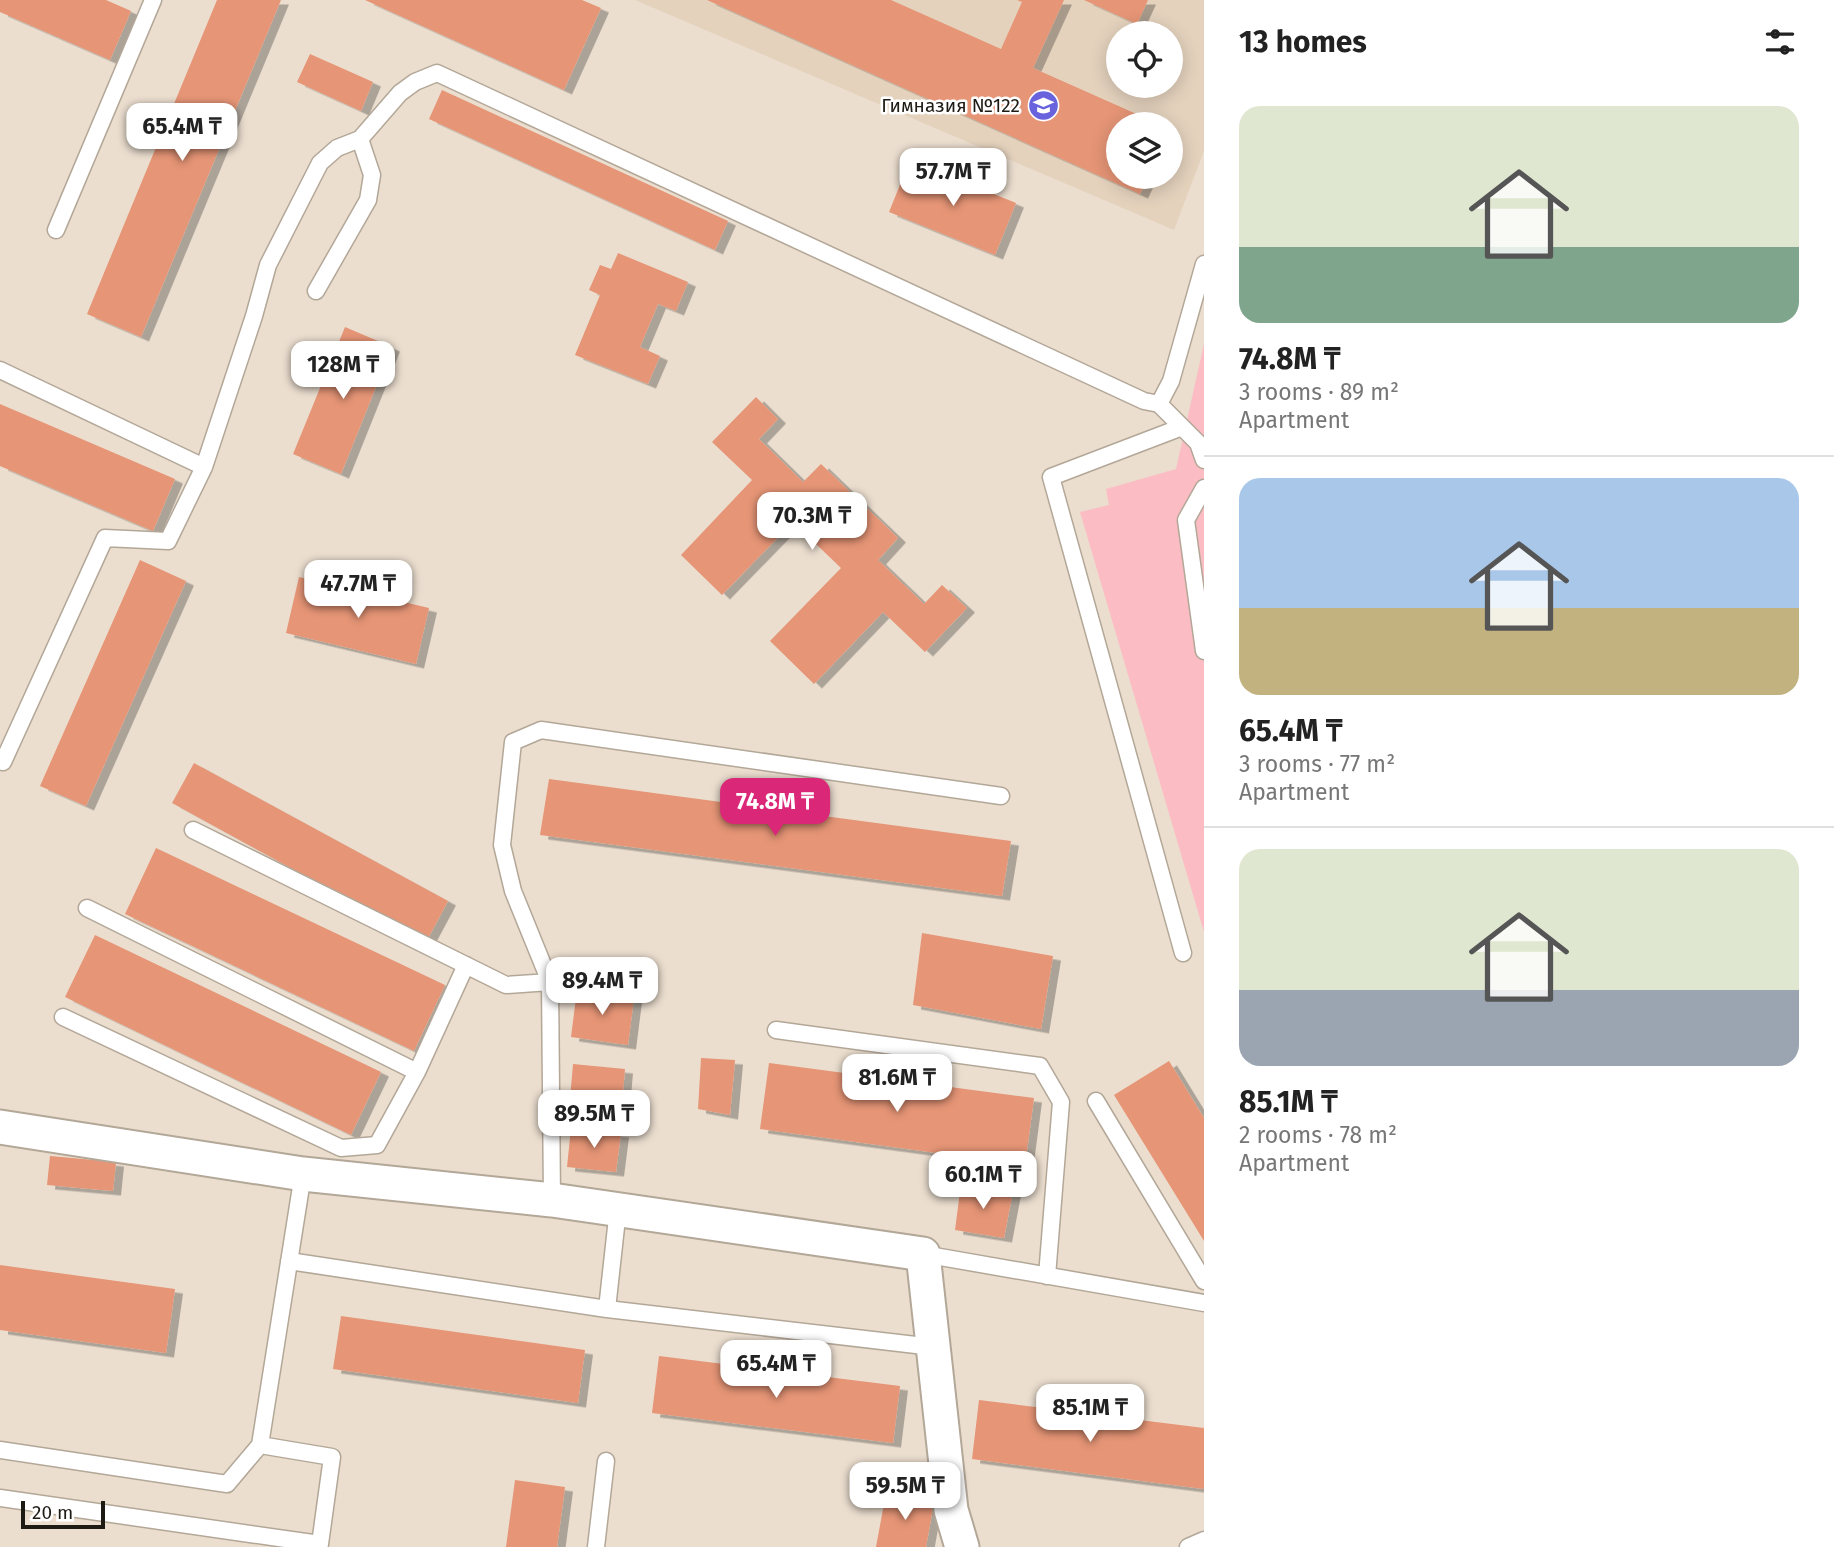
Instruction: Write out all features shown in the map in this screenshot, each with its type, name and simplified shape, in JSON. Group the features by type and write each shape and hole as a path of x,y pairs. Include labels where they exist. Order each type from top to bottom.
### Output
{"street":[{"path":"0,1127 303,1174 552,1200 923,1254 951,1510 962,1547"}],"lane":[{"path":"56,230 153,0"},
{"path":"3,762 106,538 168,541 204,467 268,265 320,163 337,148 360,139 400,93 415,82 437,73 1144,401 1159,404 1198,443 1204,460"},
{"path":"316,291 368,200 372,175 360,139"},
{"path":"1159,404 1171,382 1204,264"},
{"path":"0,370 204,467"},
{"path":"1182,427 1051,477 1183,953"},
{"path":"1204,488 1186,520 1204,651"},
{"path":"552,1200 550,982 513,891 502,845 513,742 541,730 1001,796"},
{"path":"193,830 506,985 550,982"},
{"path":"87,908 417,1072"},
{"path":"63,1017 341,1148 377,1145 417,1072 466,965"},
{"path":"776,1030 1040,1066 1061,1102 1047,1276"},
{"path":"1096,1101 1204,1281"},
{"path":"0,1450 227,1483 260,1445 303,1174"},
{"path":"607,1309 618,1209"},
{"path":"923,1254 1204,1303"},
{"path":"289,1261 607,1309 933,1347"},
{"path":"0,1498 320,1544 332,1457 260,1445"},
{"path":"596,1547 606,1461"},
{"path":"1188,1547 1204,1540"}],"shaded area":[{"name":"Гимназия №122","path":"635,0 1204,0 1204,151 1174,230"},
{"path":"1204,344 1204,932 1080,512 1109,505 1106,489 1176,469"}],"building":[{"path":"0,0 106,0 131,11 110,60 0,12"},
{"path":"217,0 281,0 141,337 87,314"},
{"path":"365,0 582,0 601,8 564,90"},
{"path":"707,0 891,0 1001,49 1022,2 1017,0 1064,0 1033,68 1132,112 1106,112 1106,179"},
{"path":"1084,0 1148,0 1138,21 1130,21"},
{"path":"310,54 373,82 361,111 297,82"},
{"path":"442,90 728,221 715,250 429,119"},
{"path":"910,160 1016,203 995,255 889,212"},
{"path":"1129,189 1142,189 1140,194"},
{"path":"618,253 688,282 676,311 658,304 640,347 660,356 648,384 575,355 600,295 589,290 600,265 611,269"},
{"path":"345,327 392,347 341,474 293,454"},
{"path":"756,397 778,419 759,439 803,482 821,464 898,538 878,560 924,604 942,585 967,608 925,652 883,612 814,684 770,641 841,568 793,522 722,595 681,555 752,480 712,442"},
{"path":"0,404 175,479 153,531 0,466"},
{"path":"140,560 186,581 86,806 40,786"},
{"path":"299,577 429,608 416,664 286,633"},
{"path":"194,763 448,901 426,942 172,803"},
{"path":"549,779 1011,841 1002,896 540,835"},
{"path":"156,848 445,985 414,1051 125,914"},
{"path":"922,933 1053,956 1041,1029 913,1005"},
{"path":"95,935 381,1072 351,1135 65,997"},
{"path":"577,990 634,998 628,1045 571,1037"},
{"path":"701,1058 735,1060 730,1115 698,1109"},
{"path":"1169,1061 1204,1118 1204,1241 1114,1095"},
{"path":"769,1063 1034,1098 1025,1165 760,1129"},
{"path":"573,1064 625,1069 621,1114 569,1110"},
{"path":"571,1128 621,1133 616,1172 567,1167"},
{"path":"50,1156 116,1162 113,1191 47,1185"},
{"path":"961,1184 1013,1191 1004,1238 955,1230"},
{"path":"0,1265 175,1289 166,1353 0,1330"},
{"path":"341,1316 585,1350 578,1403 333,1369"},
{"path":"659,1356 900,1386 893,1443 652,1413"},
{"path":"979,1400 1204,1428 1204,1489 972,1459"},
{"path":"515,1480 565,1487 557,1547 506,1547"},
{"path":"886,1493 934,1502 926,1547 876,1547"}],"place":[{"name":"Гимназия №122","path":"1043,105"}]}
